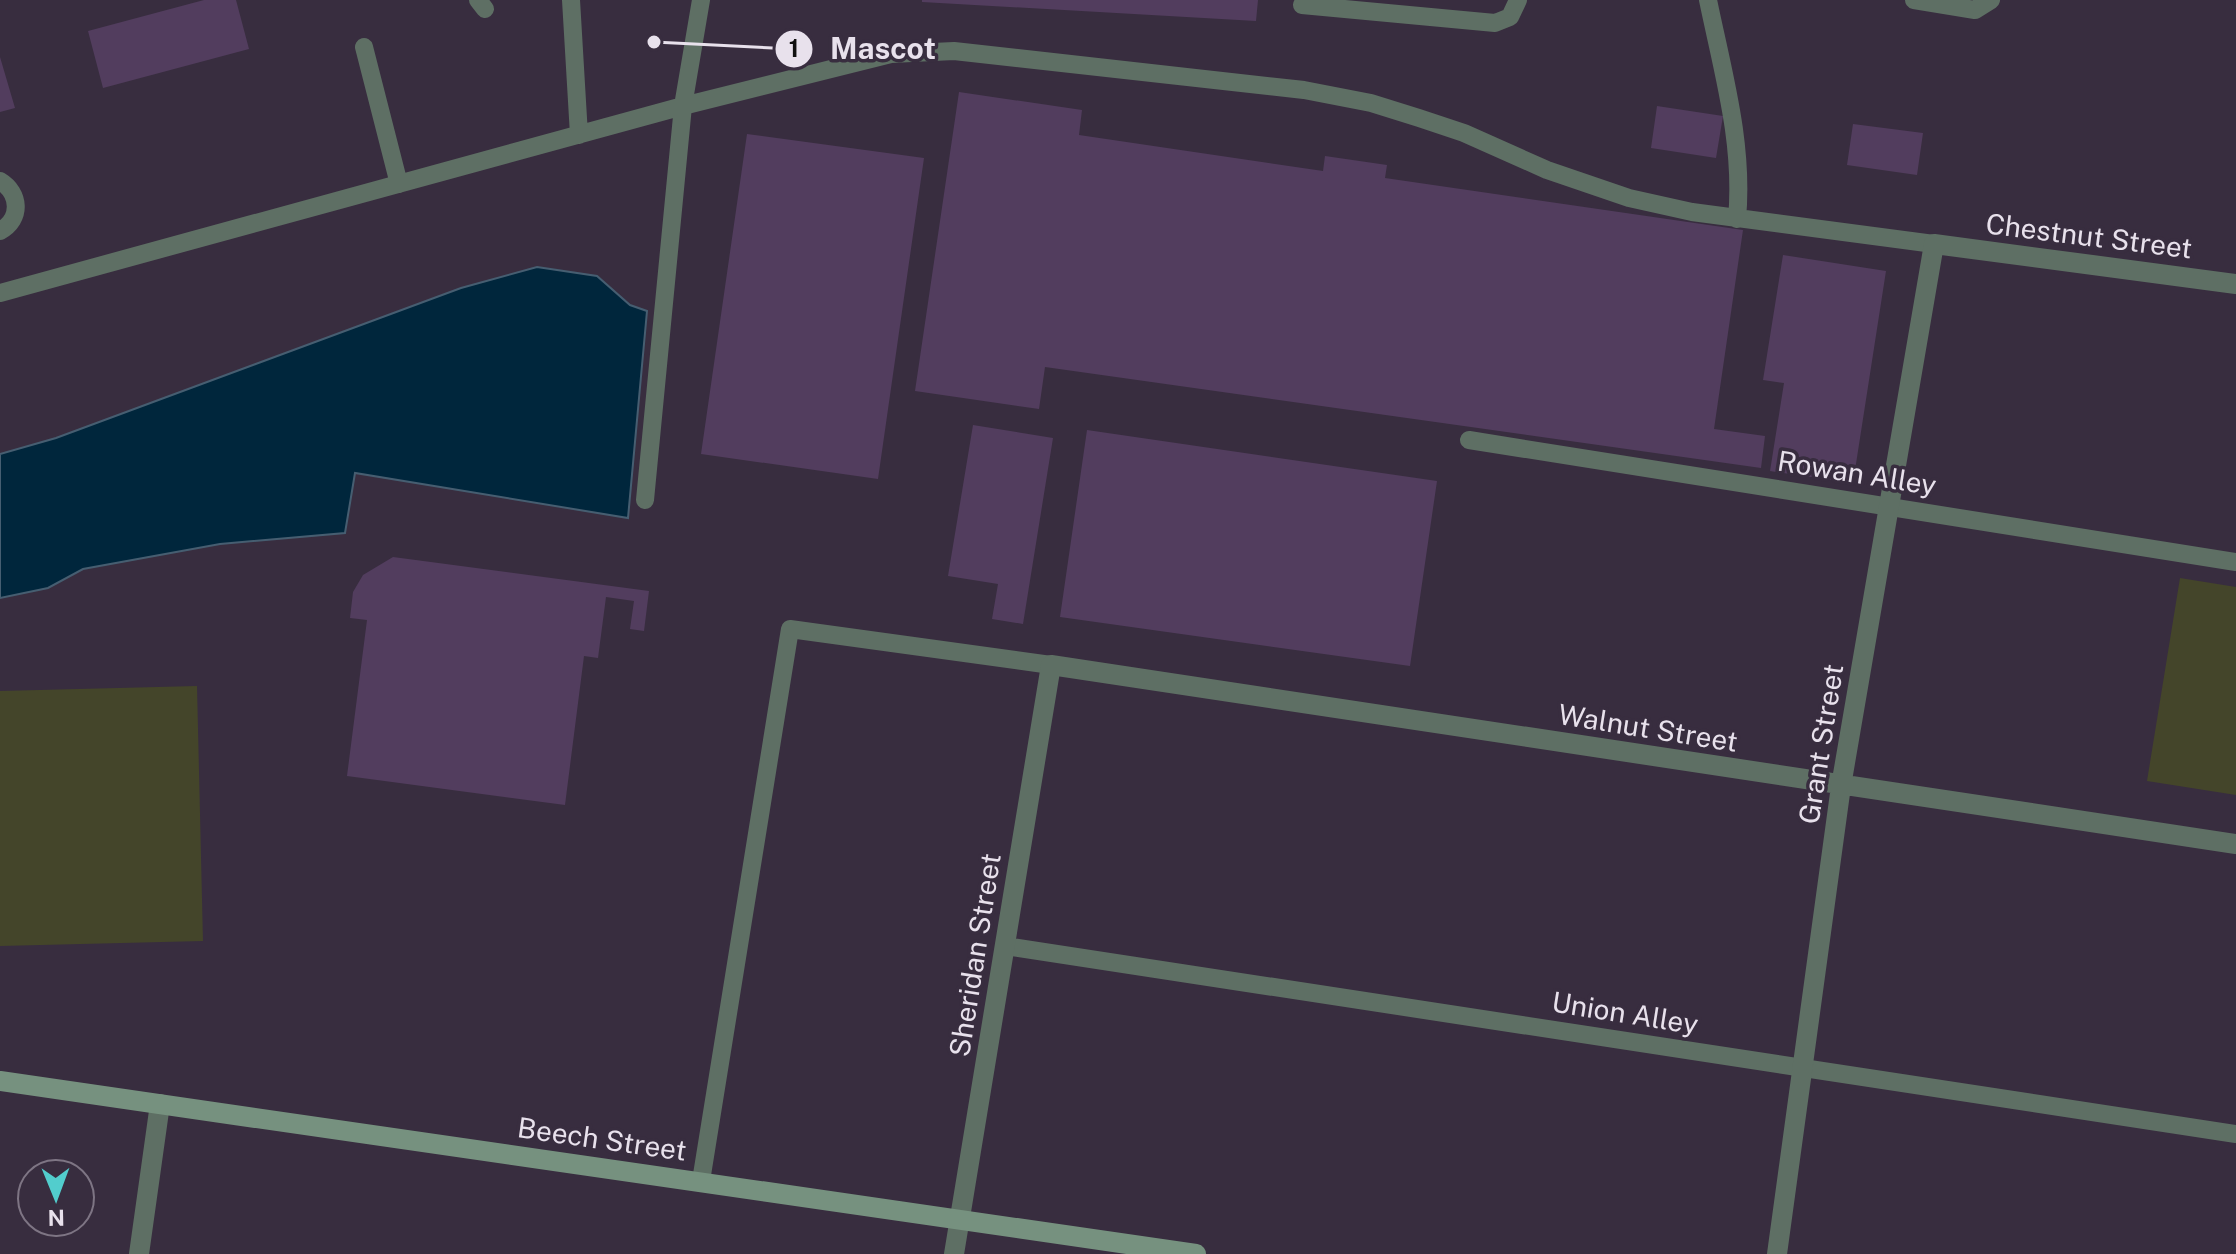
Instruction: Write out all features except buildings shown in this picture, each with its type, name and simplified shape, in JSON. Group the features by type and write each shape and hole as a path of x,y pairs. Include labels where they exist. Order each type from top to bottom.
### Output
{"street":[{"name":"Chestnut Street","path":"1934,244 2236,284"},
{"name":"Grant Street","path":"1777,1254 1841,786 1934,244"},
{"name":"Walnut Street","path":"1051,665 2236,844"},
{"name":"Sheridan Street","path":"954,1254 1051,665"},
{"name":"Beech Street","path":"0,1081 1196,1254"},
{"path":"139,1254 160,1104"}],"lane":[{"path":"571,0 579,135"},
{"path":"645,500 683,106 701,0"},
{"path":"1302,5 1495,23 1510,17 1518,0"},
{"path":"1708,0 1739,150 1741,182 1737,219"},
{"path":"1914,0 1975,10 1991,0"},
{"path":"364,47 399,184"},
{"path":"0,293 683,106 891,54 954,51 1304,90 1371,103 1464,133 1547,170 1629,198 1737,219 1934,244"},
{"path":"0,181 9,187 16,203 12,221 0,231"},
{"name":"Rowan Alley","path":"1469,440 2236,562"},
{"path":"701,1181 790,629 1051,665"},
{"name":"Union Alley","path":"1005,946 2236,1134"}],"green space":[{"path":"2180,578 2236,587 2236,795 2147,781"},
{"path":"197,686 203,941 0,946 0,691"}],"water":[{"path":"537,267 597,276 630,305 647,311 628,518 355,473 345,533 220,544 83,569 48,588 0,598 0,454 56,438 461,288"}],"place":[{"name":"Mascot","path":"654,42"}]}
